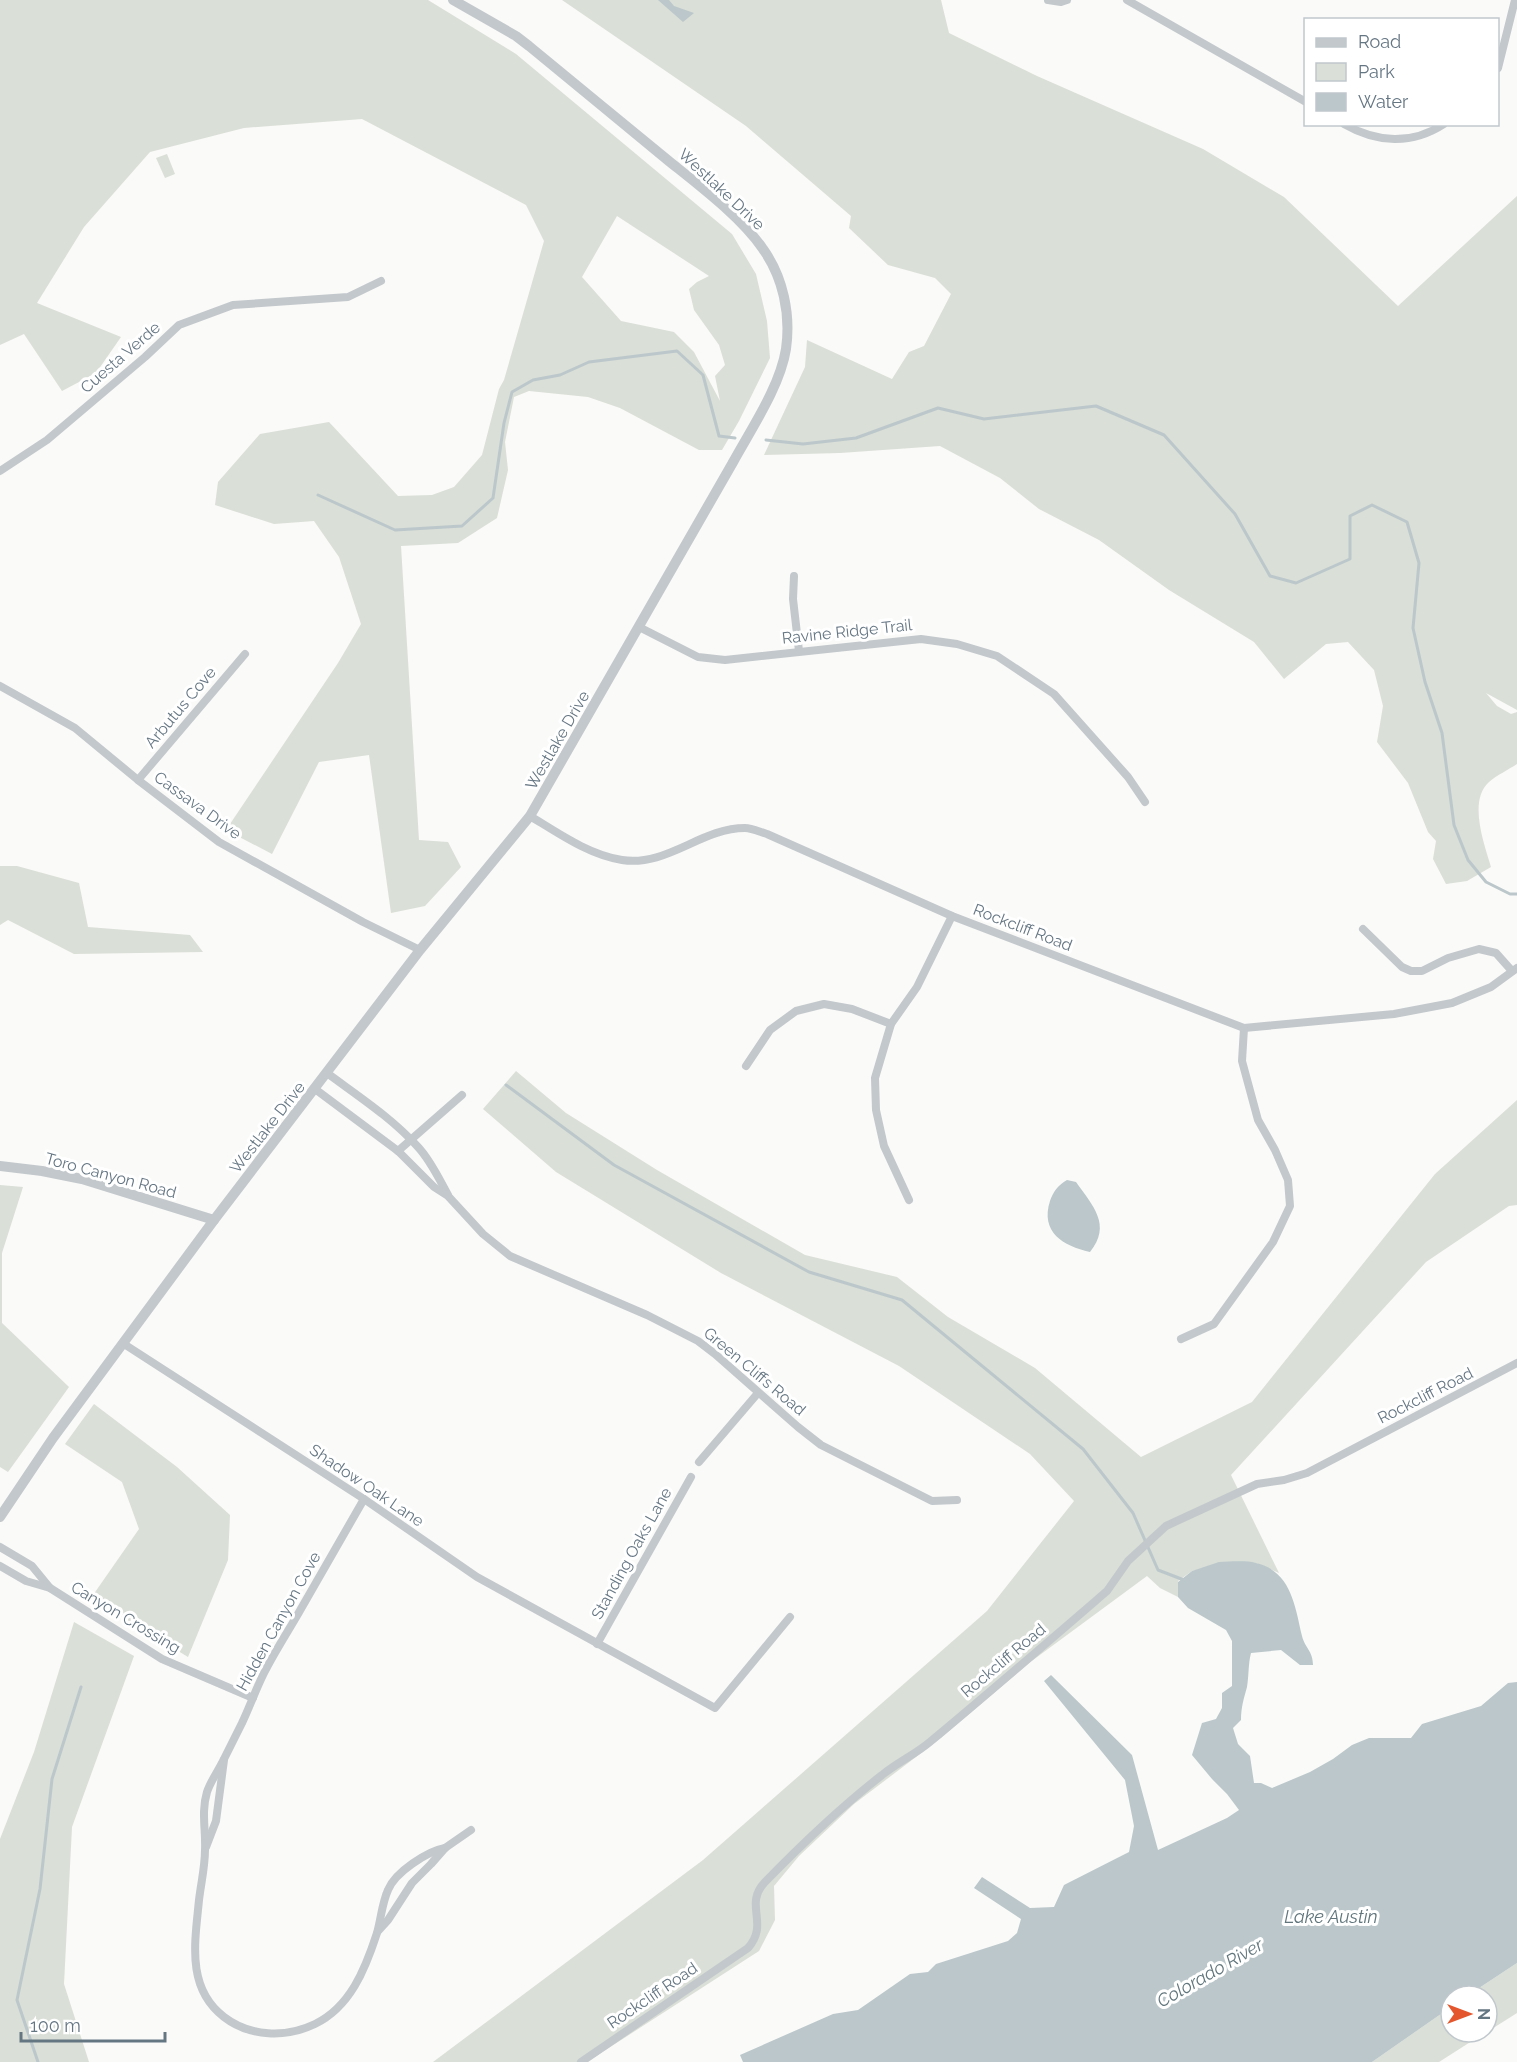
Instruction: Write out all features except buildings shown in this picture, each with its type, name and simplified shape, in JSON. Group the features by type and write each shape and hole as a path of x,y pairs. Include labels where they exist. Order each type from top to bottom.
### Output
{"street":[{"name":"Westlake Drive","path":"0,1516 52,1438 214,1220 420,950 530,816 753,427 781,366 786,348 787,316 781,288 776,271 763,248 741,223 693,180 516,36 453,0"},
{"path":"1048,0 1061,2 1067,0"},
{"path":"1127,0 1304,101"},
{"path":"1499,62 1515,0"},
{"path":"1348,126 1370,137 1394,140 1419,137 1440,126"},
{"name":"Cuesta Verde","path":"0,471 47,440 179,325 233,305 348,297 381,281"},
{"path":"794,576 793,599 799,651"},
{"name":"Ravine Ridge Trail","path":"639,627 698,657 725,660 921,639 957,644 997,656 1054,694 1128,777 1144,802"},
{"name":"Arbutus Cove","path":"138,780 245,654"},
{"name":"Cassava Drive","path":"0,686 75,728 219,842 363,922 420,950"},
{"name":"Rockcliff Road","path":"530,816 570,840 602,855 623,860 669,855 716,831 747,828 767,834 952,916 1244,1028 1394,1014 1452,1003 1491,987 1514,969"},
{"path":"909,1200 884,1146 876,1110 875,1078 891,1024 917,987 952,916"},
{"path":"1363,929 1402,967 1411,971 1422,970 1448,958 1479,949 1496,952 1514,969"},
{"path":"746,1066 770,1030 796,1011 824,1005 852,1009 891,1024"},
{"path":"1181,1340 1214,1324 1273,1242 1290,1206 1287,1180 1275,1150 1258,1120 1242,1061 1244,1028"},
{"name":"Green Cliffs Road","path":"327,1073 392,1122 418,1147 436,1172 448,1196"},
{"name":"Green Cliffs Road","path":"315,1089 398,1151 434,1187 448,1196 483,1234 510,1256 637,1311 698,1341 821,1445 932,1502 957,1500"},
{"path":"398,1151 462,1095"},
{"name":"Toro Canyon Road","path":"0,1166 82,1179 214,1220"},
{"name":"Shadow Oak Lane","path":"124,1344 364,1499 477,1577 715,1708 790,1617"},
{"name":"Rockcliff Road","path":"581,2062 748,1948 759,1928 755,1899 763,1884 843,1808 884,1773 929,1743 1107,1591 1128,1562 1166,1526 1257,1484 1284,1480 1306,1473 1517,1363"},
{"path":"699,1462 758,1393"},
{"name":"Standing Oaks Lane","path":"597,1644 691,1477"},
{"name":"Hidden Canyon Cove","path":"364,1499 265,1672 207,1792 203,1818 206,1849 194,1951 197,1977 206,1998 229,2021 248,2030 275,2034 313,2025 337,2010 356,1985 378,1932 388,1889 393,1881 435,1850 445,1848"},
{"name":"Canyon Crossing","path":"0,1547 32,1566 50,1588"},
{"name":"Canyon Crossing","path":"0,1566 26,1581 50,1588 162,1659 253,1698"},
{"name":"Hidden Canyon Cove","path":"206,1849 216,1821 224,1760"},
{"name":"Hidden Canyon Cove","path":"378,1932 412,1882 445,1848 471,1830"}],"green space":[{"path":"0,0 428,0 516,54 732,234 756,274 767,321 770,358 722,450 699,450 620,408 588,397 529,391 514,397 505,442 508,470 497,518 458,543 401,546 419,840 448,842 461,867 425,906 391,913 369,755 319,762 272,854 226,830 338,663 361,624 339,557 314,521 274,524 215,505 218,482 260,434 329,422 398,496 432,495 454,487 482,455 499,389 504,380 544,241 526,205 362,119 244,128 150,152 84,227 37,303 121,337 96,373 62,391 24,334 0,345","holes":["617,216 709,276 689,289 694,310 719,345 725,365 715,376 720,401 694,352 674,332 621,321 582,277"]},
{"path":"562,0 941,0 949,33 1037,76 1203,149 1284,197 1398,306 1517,196 1517,710 1486,693 1497,706 1511,714 1517,712 1517,764 1489,782 1479,800 1480,823 1491,867 1467,881 1446,884 1433,859 1436,841 1428,832 1408,783 1377,742 1383,706 1374,670 1348,642 1326,644 1284,679 1254,642 1169,590 1099,540 1039,509 1000,478 940,446 840,453 764,455 805,367 807,340 892,379 909,352 924,346 951,294 935,278 888,265 849,228 851,216 746,126"},
{"path":"167,154 175,174 165,178 156,158"},
{"path":"0,866 17,866 79,883 88,927 190,935 203,952 74,954 8,920 0,925"},
{"path":"516,1071 566,1113 657,1170 805,1255 897,1277 948,1317 1035,1368 1141,1457 1252,1402 1435,1174 1517,1100 1517,1205 1509,1206 1426,1262 1231,1475 1279,1573 1256,1563 1237,1562 1192,1571 1178,1581 1178,1597 1160,1588 1147,1576 1029,1663 941,1738 854,1804 799,1856 774,1886 775,1920 759,1951 587,2062 433,2062 703,1860 987,1611 1074,1501 1030,1454 899,1366 721,1273 556,1172 483,1109"},
{"path":"0,1185 23,1187 2,1253 2,1323 69,1387 8,1472 0,1467"},
{"path":"94,1404 177,1467 230,1515 228,1560 188,1657 91,1598 139,1529 122,1482 65,1444"},
{"path":"74,1622 134,1656 72,1827 64,1984 89,2062 0,2062 0,1839 34,1752"},
{"path":"1517,1963 1517,2013 1499,2024 1499,1984 1485,1984"},
{"path":"1439,2015 1439,2044 1467,2044 1439,2062 1372,2062"}],"water":[{"path":"658,0 669,0 674,6 694,13 683,22"},
{"path":"1067,1180 1076,1182 1098,1216 1099,1233 1090,1252 1071,1246 1056,1236 1048,1221 1051,1198 1058,1186"},
{"name":"Lake Austin","path":"1242,1561 1268,1567 1277,1574 1290,1591 1303,1640 1313,1660 1313,1665 1300,1665 1281,1650 1251,1653 1241,1720 1233,1728 1238,1744 1250,1756 1254,1783 1261,1783 1272,1788 1310,1772 1352,1745 1369,1738 1411,1738 1422,1724 1481,1706 1508,1683 1517,1682 1517,1963 1485,1984 1439,1984 1439,2015 1372,2062 743,2062 740,2055 833,2014 858,2010 910,1974 928,1972 936,1964 1008,1941 1017,1933 1021,1919 974,1888 982,1877 1030,1908 1054,1907 1064,1885 1129,1852 1134,1826 1125,1780 1044,1681 1051,1675 1132,1755 1158,1850 1227,1818 1239,1810 1192,1755 1202,1723 1216,1719 1222,1708 1222,1693 1232,1686 1232,1641 1226,1630 1188,1608 1178,1597 1178,1582 1192,1571 1219,1562"}],"waterway":[{"path":"318,495 395,530 462,526 493,498 504,423 512,392 533,380 560,375 589,362 677,351 703,375 719,436 735,438"},
{"path":"766,440 803,444 856,438 938,408 984,419 1096,406 1164,435 1235,514 1270,576 1296,583 1350,559 1350,516 1372,505 1407,522 1419,563 1413,628 1425,682 1442,733 1454,825 1468,860 1486,882 1510,894 1517,894"},
{"path":"506,1085 614,1165 809,1272 902,1300 1083,1449 1133,1513 1158,1570 1184,1580"},
{"path":"38,2062 17,2000 40,1889 52,1779 81,1687"}],"water label":[{"name":"Colorado River","path":"1210,1973"}]}
